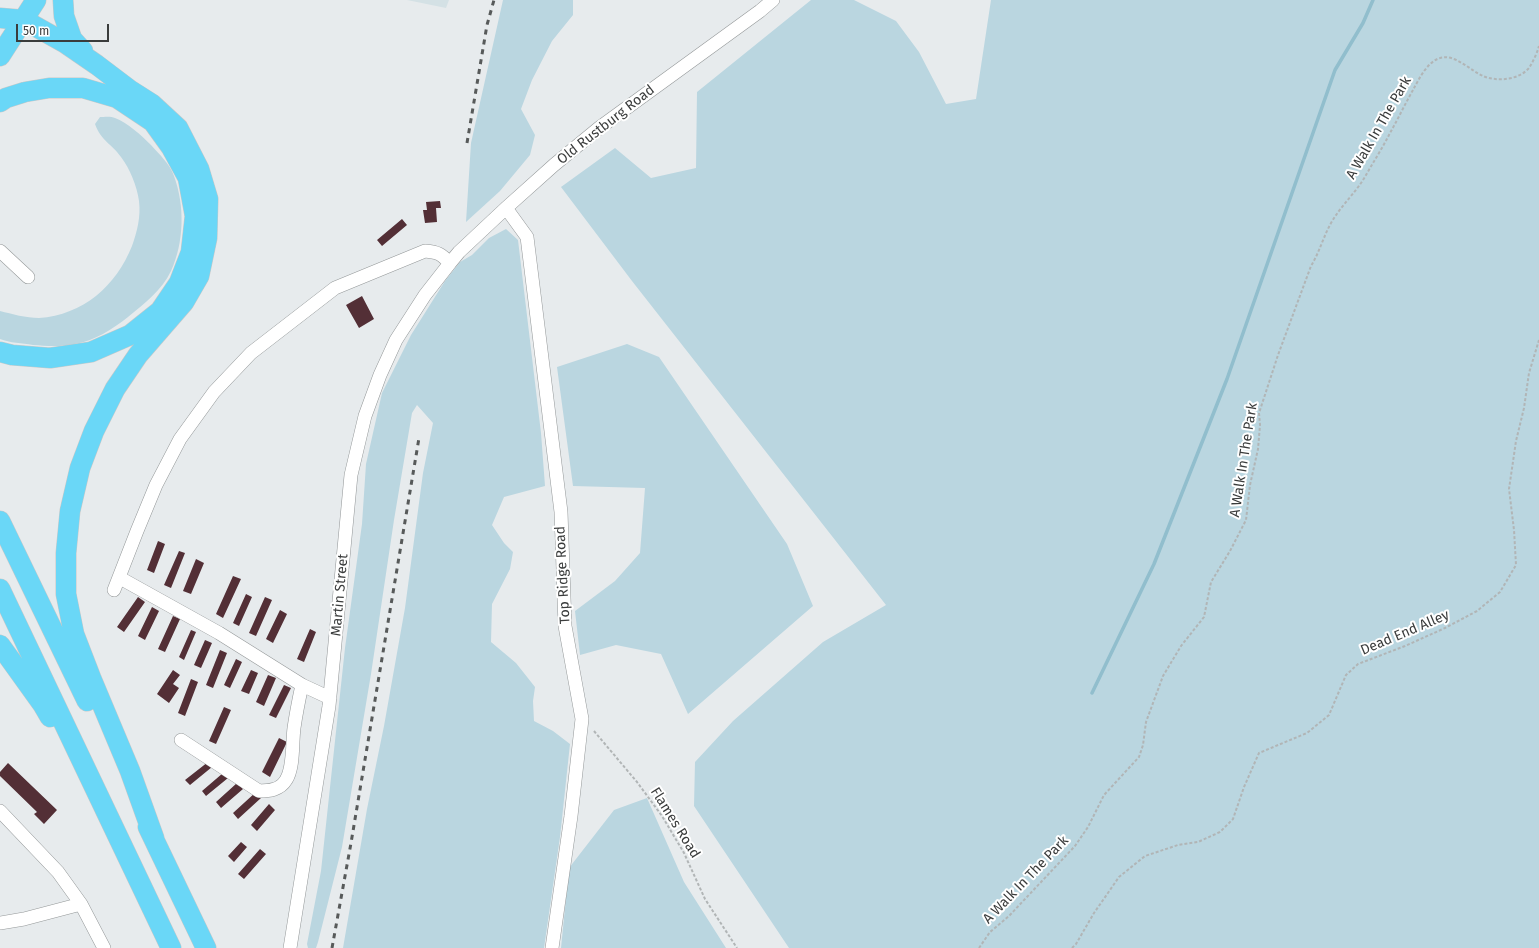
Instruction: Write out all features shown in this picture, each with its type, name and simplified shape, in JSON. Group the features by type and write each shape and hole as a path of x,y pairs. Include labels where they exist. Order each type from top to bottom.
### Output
{"highway":[{"path":"0,56 36,0"},
{"path":"63,0 64,16 72,39 97,65"},
{"path":"0,18 24,20 65,43 152,104 178,128 199,169 208,198 207,238 199,276 184,302 138,355 115,389 94,431 80,468 72,504 66,553 66,594 74,634 130,771 154,838"},
{"path":"0,102 6,98 25,92 49,88 83,88 117,98 153,122 172,147 188,178 195,216 191,252 179,283 160,310 130,335 91,352 50,358 12,355 0,352"},
{"path":"0,521 206,948"},
{"path":"0,589 171,948"},
{"path":"0,645 43,705 137,877"}],"street":[{"name":"Old Rustburg Road","path":"450,263 459,252 506,208 554,165 599,128 774,0"},
{"name":"Top Ridge Road","path":"506,208 527,237 561,512 565,626 582,720 571,816 552,948"},
{"path":"0,251 28,277"},
{"path":"114,590 120,578 136,531 156,485 180,438 214,392 251,353 335,288 425,251 435,252 442,255 450,263"},
{"name":"Martin Street","path":"290,948 330,698 352,475 365,416 380,375 396,340 425,295 450,263"},
{"path":"120,578 219,633 302,685 330,698"},
{"path":"181,740 259,791 270,791 279,787 286,781 290,771 294,726 302,685"},
{"path":"0,811 58,872 81,904 104,948"},
{"path":"0,923 24,919 81,904"}],"path":[{"name":"A Walk In The Park","path":"979,948 990,932 1009,916 1075,846 1088,827 1104,795 1139,757 1143,745 1146,722 1163,676 1181,646 1204,617 1211,582 1230,551 1246,520 1250,485 1258,449 1260,424 1259,413 1278,355 1311,266 1317,256 1330,224 1343,204 1365,176 1423,72 1432,63 1440,58 1452,58 1484,77 1507,79 1518,76 1528,68 1539,46"},
{"name":"Dead End Alley","path":"1072,948 1118,877 1145,856 1178,845 1198,842 1220,832 1233,819 1244,787 1259,753 1307,733 1329,715 1346,675 1358,664 1405,646 1445,628 1477,611 1500,592 1516,565 1514,530 1509,489 1516,441 1524,408 1529,373 1539,340"},
{"name":"Flames Road","path":"582,720 606,744 662,816 684,852 705,899 737,948"}],"shaded area":[{"path":"407,0 449,0 446,8"},
{"path":"503,0 573,0 573,15 552,41 532,80 521,109 535,135 530,155 500,191 466,222 471,143"},
{"path":"811,0 854,0 896,21 919,52 946,104 976,99 991,0 1539,0 1539,948 789,948 694,806 695,762 733,721 823,642 886,605 632,281 561,187 615,148 651,178 696,168 697,92"},
{"path":"100,117 113,117 129,126 151,145 170,167 178,188 182,224 181,236 171,271 158,290 140,307 116,326 89,340 70,345 54,346 33,345 0,339 0,311 24,317 39,318 55,316 70,311 96,296 107,286 117,274 132,246 139,219 137,189 130,172 118,153 97,130 95,124"},
{"path":"506,229 518,240 541,433 545,486 504,497 492,525 504,543 513,552 510,569 492,604 491,642 516,663 535,687 533,701 534,721 553,731 570,744 560,837 544,948 343,948 367,809 384,726 405,608 423,473 433,423 417,405 412,413 342,847 316,948 308,948 307,944 321,871 345,648 362,524 366,464 382,393 411,335 445,281 460,262 472,255 489,238"},
{"path":"627,344 659,357 787,544 813,606 688,714 661,654 616,645 580,655 575,611 615,581 640,553 645,488 573,486 557,367"},
{"path":"647,798 684,882 726,948 561,948 569,868 614,810"}],"building":[{"path":"440,201 441,208 436,208 437,222 425,223 423,210 427,210 426,202"},
{"path":"402,219 407,225 382,246 377,240"},
{"path":"362,296 374,319 359,328 346,305"},
{"path":"158,541 165,544 154,573 147,570"},
{"path":"179,551 185,553 171,588 164,585"},
{"path":"196,559 204,563 191,594 183,591"},
{"path":"233,576 241,579 223,618 216,614"},
{"path":"246,594 252,597 239,626 233,623"},
{"path":"138,597 145,602 124,632 117,627"},
{"path":"265,597 272,600 256,636 249,633"},
{"path":"152,607 159,611 145,640 138,636"},
{"path":"280,610 287,614 273,643 266,639"},
{"path":"173,616 180,619 165,652 158,649"},
{"path":"310,629 316,632 304,662 297,659"},
{"path":"191,630 196,632 184,660 179,657"},
{"path":"205,640 212,643 201,668 194,665"},
{"path":"220,650 227,653 213,688 206,685"},
{"path":"236,659 242,662 230,688 224,685"},
{"path":"173,670 180,675 173,684 179,688 169,703 157,694"},
{"path":"251,670 258,673 249,694 241,691"},
{"path":"268,675 276,678 264,706 256,702"},
{"path":"191,679 198,682 185,716 178,713"},
{"path":"284,685 291,688 276,718 269,715"},
{"path":"224,707 231,710 216,744 209,741"},
{"path":"279,738 287,742 270,777 262,772"},
{"path":"208,762 212,767 190,785 185,780"},
{"path":"8,763 57,810 44,824 34,814 37,812 0,776 0,772"},
{"path":"223,773 228,778 206,796 202,791"},
{"path":"237,783 243,789 221,808 216,802"},
{"path":"256,792 261,798 238,819 233,813"},
{"path":"269,804 275,810 257,831 251,825"},
{"path":"241,842 247,847 234,862 228,856"},
{"path":"260,849 266,854 244,879 238,874"}],"waterway":[{"path":"1092,693 1154,564 1227,379 1335,70 1363,23 1373,0"}],"railway":[{"path":"467,143 487,25 494,0"},
{"path":"332,948 419,438"}]}
